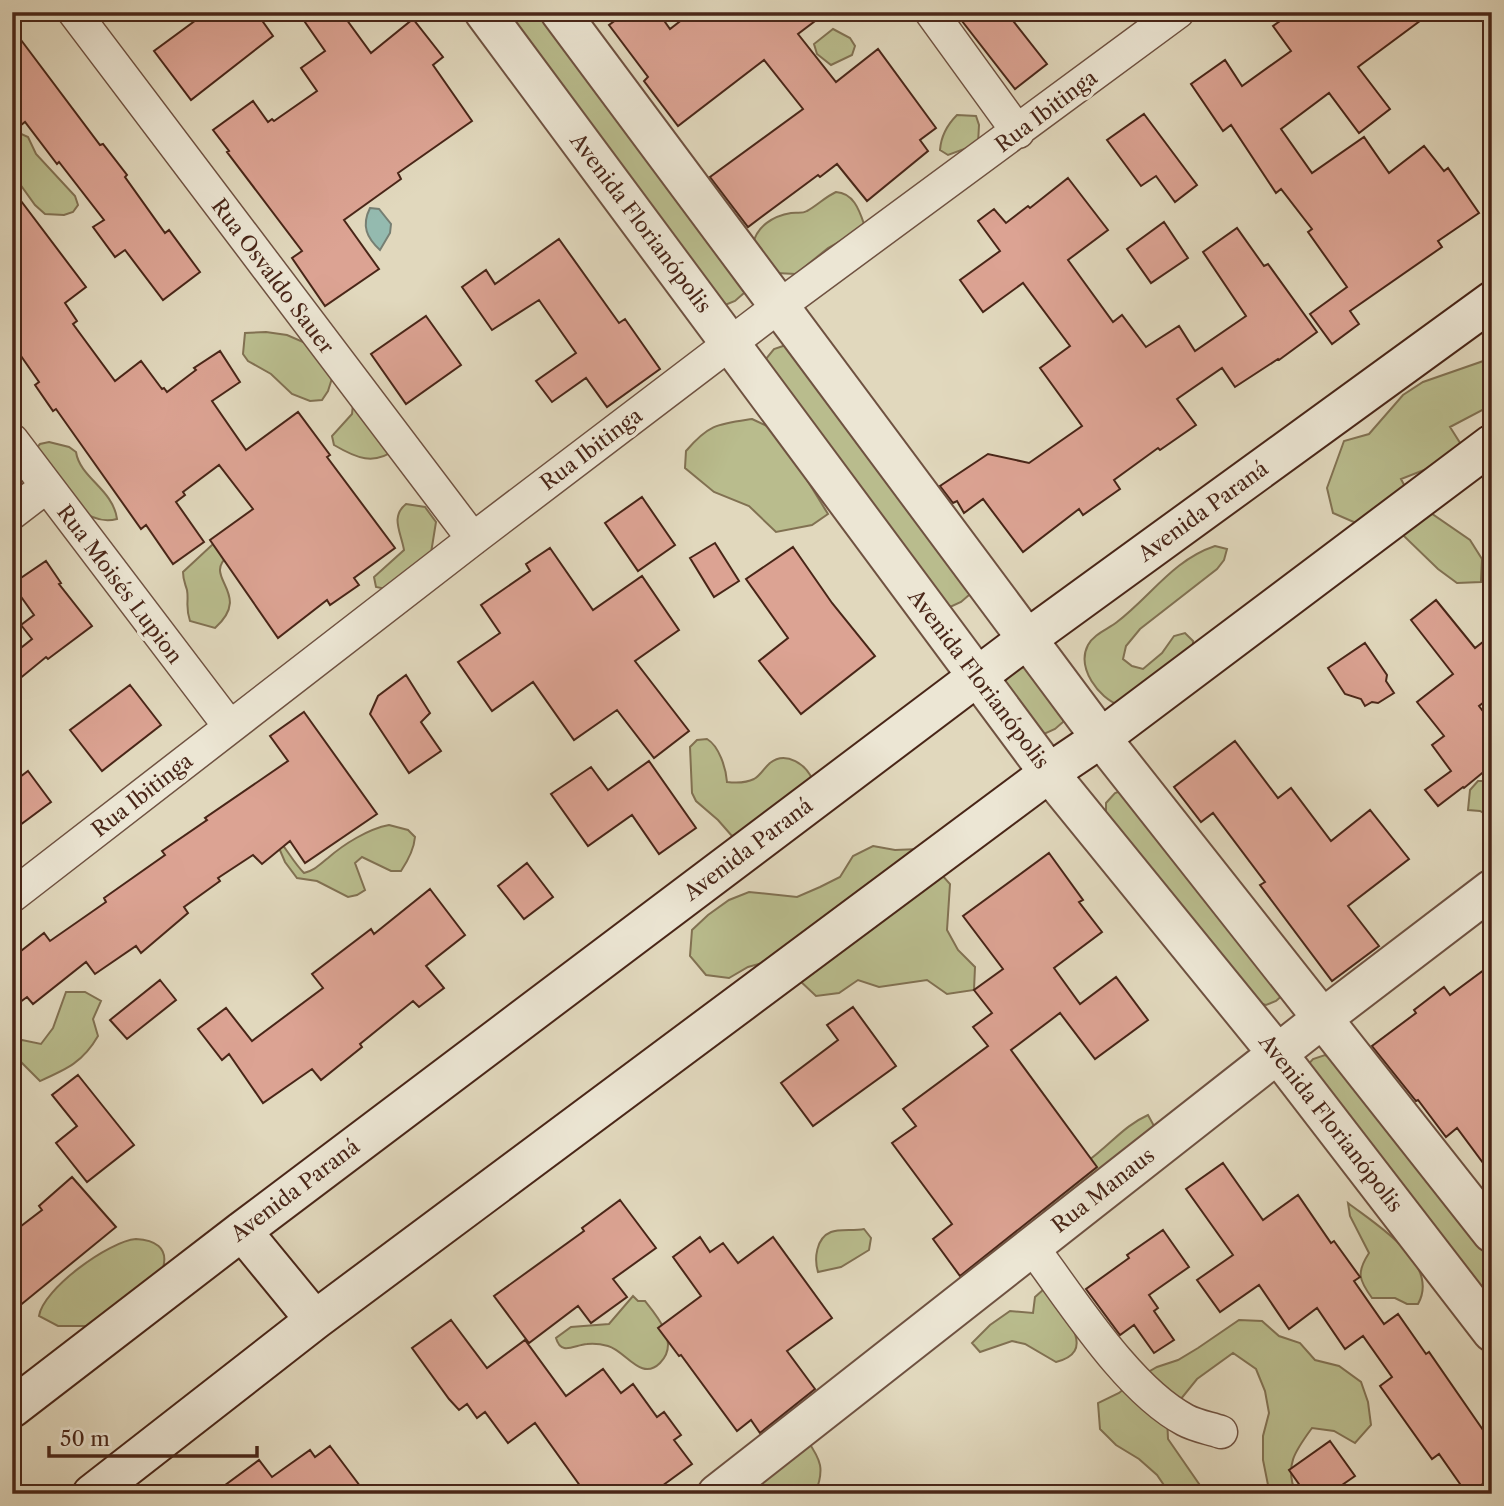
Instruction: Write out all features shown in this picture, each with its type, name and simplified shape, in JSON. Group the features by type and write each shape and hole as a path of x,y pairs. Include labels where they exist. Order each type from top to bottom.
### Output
{"street":[{"name":"Rua Osvaldo Sauer","path":"74,12 473,539"},
{"name":"Avenida Florianópolis","path":"484,12 1049,773 1277,1053 1492,1332"},
{"path":"560,12 1101,738 1492,1233"},
{"path":"931,12 1018,132"},
{"name":"Rua Ibitinga","path":"12,896 778,307 1178,12"},
{"name":"Avenida Paraná","path":"12,1408 242,1231 1027,639 1492,301"},
{"name":"Rua Moisés Lupion","path":"12,440 230,727"},
{"path":"92,1494 315,1320 1049,773 1101,738 1492,444"},
{"path":"12,513 47,487"},
{"name":"Rua Manaus","path":"717,1494 1277,1053 1492,889"},
{"path":"242,1231 315,1320"},
{"path":"1032,1247 1115,1358 1153,1399 1186,1421 1221,1432"}],"green space":[{"path":"501,12 546,12 745,281 744,293 735,301 725,305"},
{"path":"833,29 850,38 855,46 852,55 831,65 817,54 814,44"},
{"path":"957,115 976,116 979,125 978,144 948,155 940,150 942,140 947,127"},
{"path":"12,123 19,133 28,137 36,154 75,196 78,205 73,212 64,215 45,214 35,205 12,173"},
{"path":"836,192 851,199 864,224 796,274 776,273 753,244 758,232 772,219 784,214 805,212"},
{"path":"245,333 287,335 317,348 334,372 322,400 310,401 292,394 271,374 248,361 243,354"},
{"path":"786,345 970,583 969,595 961,602 950,607 765,360 774,349"},
{"path":"1492,358 1492,405 1450,427 1462,446 1424,470 1401,479 1412,500 1470,540 1482,559 1481,582 1457,583 1438,569 1404,536 1382,526 1356,523 1333,513 1327,488 1344,441 1369,434 1403,395 1423,382"},
{"path":"354,394 396,449 373,459 350,454 334,445 332,436 352,414"},
{"path":"752,419 769,427 796,462 828,514 812,525 776,532 749,506 714,492 685,468 686,451 701,435 722,424"},
{"path":"49,442 69,447 76,452 84,469 109,500 117,519 103,520 91,516 68,499 34,451 40,444"},
{"path":"406,504 425,507 436,522 431,553 386,589 376,587 374,577 404,550 398,520 401,509"},
{"path":"220,540 228,556 221,564 220,572 230,605 226,616 215,628 190,621 183,572"},
{"path":"1215,546 1227,549 1224,560 1217,569 1140,629 1126,646 1123,659 1132,666 1143,669 1162,653 1174,636 1185,633 1193,641 1193,652 1119,705 1111,701 1097,689 1087,672 1085,654 1088,645 1097,635 1129,612 1174,569 1200,552"},
{"path":"1027,666 1064,710 1063,722 1044,734 1035,731 1006,693 1006,680 1015,670"},
{"path":"707,739 721,758 727,782 754,779 770,763 783,758 801,765 813,781 759,827 732,836 696,801 692,793 690,747 697,740"},
{"path":"1478,781 1492,781 1492,818 1480,811 1468,810 1470,790"},
{"path":"1127,789 1285,993 1276,1001 1266,1005 1256,1002 1106,816 1106,803 1115,793"},
{"path":"389,825 408,830 415,837 406,864 401,871 391,871 362,857 355,863 365,890 348,897 317,881 297,878 285,862 273,834 304,873 317,867 357,838"},
{"path":"873,846 895,850 919,849 950,884 947,930 958,950 975,967 974,990 947,994 927,980 879,987 858,980 839,993 816,996 798,979 795,954 748,967 729,978 706,975 690,956 692,930 729,900 749,892 797,897 840,877 853,856"},
{"path":"66,992 85,992 101,1001 93,1019 98,1036 73,1064 40,1081 12,1053 12,1042 22,1040 41,1044 53,1028"},
{"path":"1325,1055 1335,1062 1492,1257 1492,1313 1304,1069 1313,1059"},
{"path":"1148,1115 1154,1126 1155,1138 1044,1223 1049,1200 1062,1182 1128,1127"},
{"path":"1348,1203 1388,1233 1413,1260 1421,1274 1423,1289 1418,1304 1407,1304 1395,1298 1372,1298 1361,1276 1362,1266 1369,1253 1350,1216"},
{"path":"864,1229 871,1238 869,1250 841,1267 818,1272 817,1249 826,1235 834,1231"},
{"path":"136,1239 154,1243 162,1250 163,1268 89,1326 58,1326 39,1316 52,1293 79,1268 110,1248"},
{"path":"1044,1289 1073,1329 1076,1349 1069,1357 1056,1362 1025,1344 1012,1341 980,1352 972,1343 990,1325 1010,1311 1033,1313 1035,1297"},
{"path":"633,1296 638,1301 645,1301 665,1330 668,1347 666,1355 653,1368 640,1367 605,1345 590,1344 565,1348 558,1343 556,1338 571,1327 609,1324"},
{"path":"1239,1320 1262,1321 1279,1336 1300,1343 1315,1360 1339,1366 1361,1382 1368,1402 1371,1425 1355,1443 1334,1431 1312,1428 1291,1467 1296,1494 1273,1494 1268,1485 1263,1460 1263,1436 1269,1413 1265,1391 1256,1369 1233,1353 1197,1379 1167,1416 1168,1439 1206,1494 1170,1494 1157,1475 1139,1459 1116,1445 1100,1429 1098,1403 1119,1393 1157,1367 1178,1360"},
{"path":"807,1440 816,1453 821,1471 815,1494 755,1494 754,1483"}],"water":[{"path":"370,208 379,209 391,224 390,233 380,250 367,231 366,220"}],"building":[{"path":"207,12 256,12 273,36 191,100 154,51"},
{"path":"298,12 341,12 371,53 413,19 443,57 433,65 472,121 398,173 401,179 344,220 379,269 325,306 292,258 302,251 213,130 253,101 268,122 272,119 274,121 317,91 301,68 325,51"},
{"path":"627,12 658,12 670,29 692,12 827,12 798,34 836,82 878,49 936,128 920,140 928,151 867,201 837,164 748,227 710,177 803,109 764,60 678,126 644,81 648,77 609,25"},
{"path":"955,12 1006,12 1047,64 1015,89"},
{"path":"1293,12 1432,12 1358,67 1390,109 1359,133 1329,93 1281,129 1312,173 1364,137 1389,173 1424,146 1444,171 1448,168 1479,213 1438,241 1442,247 1350,311 1359,324 1332,344 1310,314 1347,287 1308,232 1312,229 1281,189 1276,193 1231,125 1223,131 1191,84 1225,60 1242,86 1291,51 1273,26"},
{"path":"12,28 100,145 103,144 127,175 125,177 165,233 169,230 200,272 163,300 125,250 115,257 93,227 104,220 25,122 21,125 12,113"},
{"path":"1144,114 1197,185 1175,202 1156,176 1141,186 1107,140"},
{"path":"1068,178 1108,230 1068,260 1113,322 1122,315 1146,347 1179,326 1195,351 1246,316 1203,252 1237,228 1264,266 1268,264 1317,332 1235,387 1222,368 1177,399 1196,425 1114,480 1120,489 1083,515 1079,509 1023,552 983,499 964,513 957,501 953,503 940,486 988,454 1029,463 1082,426 1040,368 1070,346 1023,283 983,312 960,280 1000,251 978,221 994,209 1006,223"},
{"path":"12,189 86,287 65,303 77,321 73,324 115,381 141,361 167,392 196,370 194,368 220,351 240,382 212,401 246,450 298,412 330,455 327,457 395,548 354,578 359,585 330,605 327,600 278,638 210,540 253,509 219,465 183,492 185,495 176,502 204,542 173,564 146,525 141,529 56,409 53,411 35,385 39,382 12,343"},
{"path":"1164,222 1188,258 1151,283 1127,249"},
{"path":"559,239 619,323 625,319 660,369 607,407 586,378 552,402 536,381 576,353 539,300 492,330 462,287 486,270 495,284"},
{"path":"426,316 461,365 406,404 371,354"},
{"path":"642,497 675,545 638,571 605,523"},
{"path":"715,543 739,581 714,597 690,558"},
{"path":"793,547 832,603 875,656 801,714 759,661 788,638 746,579"},
{"path":"550,548 593,610 642,576 679,630 635,661 689,731 654,758 617,710 574,740 533,682 492,711 458,662 500,633 481,605 530,571 526,564"},
{"path":"46,561 61,583 59,584 92,626 48,659 46,657 12,685 12,655 32,639 21,625 34,615 12,584"},
{"path":"1436,600 1475,648 1492,635 1492,696 1479,706 1492,723 1492,765 1438,806 1425,790 1451,771 1432,745 1444,736 1417,702 1453,674 1411,620"},
{"path":"1365,643 1387,675 1386,681 1394,693 1378,703 1372,702 1365,706 1361,699 1345,694 1328,668"},
{"path":"406,675 430,713 421,722 441,751 409,773 370,714 378,696"},
{"path":"130,685 161,725 102,771 70,730"},
{"path":"304,712 377,814 305,863 290,841 262,864 253,855 218,878 220,881 184,907 188,913 141,953 136,946 95,974 86,962 33,1004 27,997 12,1008 12,958 44,933 50,941 106,902 104,898 165,855 162,851 288,761 270,736"},
{"path":"1235,741 1278,798 1291,788 1331,841 1370,810 1409,859 1348,906 1379,946 1332,981 1260,885 1265,882 1213,813 1201,822 1174,787"},
{"path":"649,761 696,828 659,854 632,815 588,846 551,794 591,767 608,790"},
{"path":"28,771 51,802 12,831 12,783"},
{"path":"1049,853 1083,900 1079,902 1102,932 1054,968 1080,1004 1116,977 1148,1020 1095,1059 1060,1013 1011,1050 1097,1167 960,1276 933,1239 952,1224 892,1143 916,1126 903,1109 988,1046 973,1027 992,1013 974,990 1003,969 963,916"},
{"path":"527,863 553,897 524,919 498,886"},
{"path":"430,889 465,935 426,966 444,988 419,1007 413,1001 321,1080 312,1069 263,1103 229,1054 222,1060 198,1029 226,1008 252,1041 323,988 312,974 371,929 374,934"},
{"path":"1492,964 1492,1175 1457,1128 1446,1137 1372,1046 1416,1013 1414,1010 1444,987 1450,995"},
{"path":"160,980 176,1000 127,1039 110,1020"},
{"path":"853,1007 896,1066 813,1126 781,1083 838,1040 827,1025"},
{"path":"78,1075 134,1145 87,1182 56,1143 77,1126 52,1095"},
{"path":"1223,1163 1263,1220 1298,1195 1331,1243 1334,1241 1360,1277 1354,1281 1384,1324 1398,1314 1426,1354 1429,1352 1492,1443 1492,1478 1467,1494 1439,1454 1432,1459 1380,1386 1392,1377 1363,1336 1345,1349 1317,1308 1289,1329 1259,1285 1220,1312 1197,1280 1233,1255 1186,1189"},
{"path":"72,1177 116,1227 12,1312 12,1233 42,1210 39,1206"},
{"path":"620,1200 656,1248 613,1279 627,1297 591,1323 578,1306 529,1343 494,1296 584,1231 582,1228"},
{"path":"1163,1230 1189,1267 1149,1295 1158,1308 1154,1311 1174,1340 1154,1353 1134,1325 1120,1335 1086,1289"},
{"path":"700,1237 710,1252 723,1243 738,1263 773,1237 832,1318 787,1351 815,1389 760,1433 751,1420 737,1431 658,1328 701,1296 673,1257"},
{"path":"451,1320 487,1368 525,1340 566,1396 603,1369 621,1393 633,1384 657,1417 664,1412 681,1435 674,1440 692,1464 651,1494 586,1494 535,1423 508,1443 485,1412 477,1418 467,1404 459,1410 449,1399 412,1348"},
{"path":"1330,1441 1355,1476 1329,1494 1306,1494 1289,1470"},
{"path":"330,1446 366,1494 213,1494 259,1460 272,1477 310,1450 315,1457"}]}
